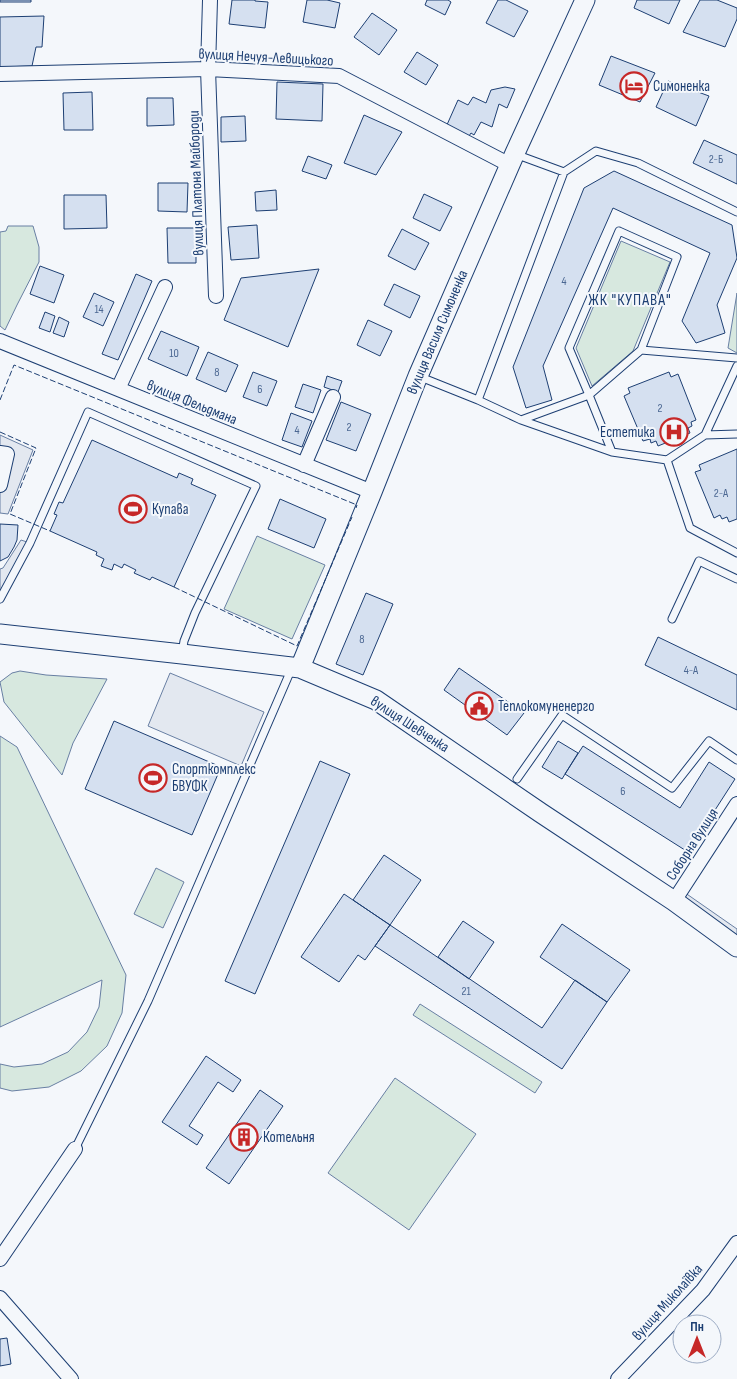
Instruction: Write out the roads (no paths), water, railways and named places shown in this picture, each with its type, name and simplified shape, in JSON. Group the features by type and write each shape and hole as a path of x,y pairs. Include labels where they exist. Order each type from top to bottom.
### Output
{"street":[{"name":"вулиця Платона Майбороди","path":"210,0 208,69 216,296"},
{"name":"вулиця Василя Симоненка","path":"296,668 372,492 418,376 512,159 585,0"},
{"name":"вулиця Нечуя-Левицького","path":"0,74 208,69 339,76 512,159"},
{"path":"118,389 165,287"},
{"name":"вулиця Фельдмана","path":"0,341 372,492"},
{"path":"304,465 332,397"},
{"path":"0,453 6,454 0,485"},
{"name":"вулиця Шевченка","path":"0,634 296,668 376,700 674,902 737,947"},
{"name":"Соборна вулиця","path":"674,902 737,804"},
{"path":"0,1259 75,1149"},
{"name":"вулиця Миколаївка","path":"618,1379 703,1290 737,1243"},
{"path":"0,1298 70,1379"}],"lane":[{"path":"478,400 564,172 596,152 638,163 737,212"},
{"path":"512,159 564,172"},
{"path":"521,420 589,395 641,350 676,257 619,231 569,348 589,395 612,452"},
{"path":"641,350 737,358"},
{"path":"705,436 737,366"},
{"path":"418,376 521,420 612,452 667,460 705,436 737,434"},
{"path":"0,599 30,543 88,412 256,486 195,613 184,641 182,654"},
{"path":"667,460 690,528 737,553"},
{"path":"672,619 699,561 737,579"},
{"path":"75,1149 148,1001 296,668"},
{"path":"517,779 562,715 672,788 709,740 737,760"}],"place":[{"name":"Симоненка","path":"634,86"},
{"name":"Естетика","path":"674,432"},
{"name":"Купава","path":"133,509"},
{"name":"Теплокомуненерго","path":"479,706"},
{"name":"Спорткомплекс БВУФК","path":"153,778"},
{"name":"Котельня","path":"244,1137"}],"district":[{"name":"ЖК \"КУПАВА\"","path":"630,299"}]}
